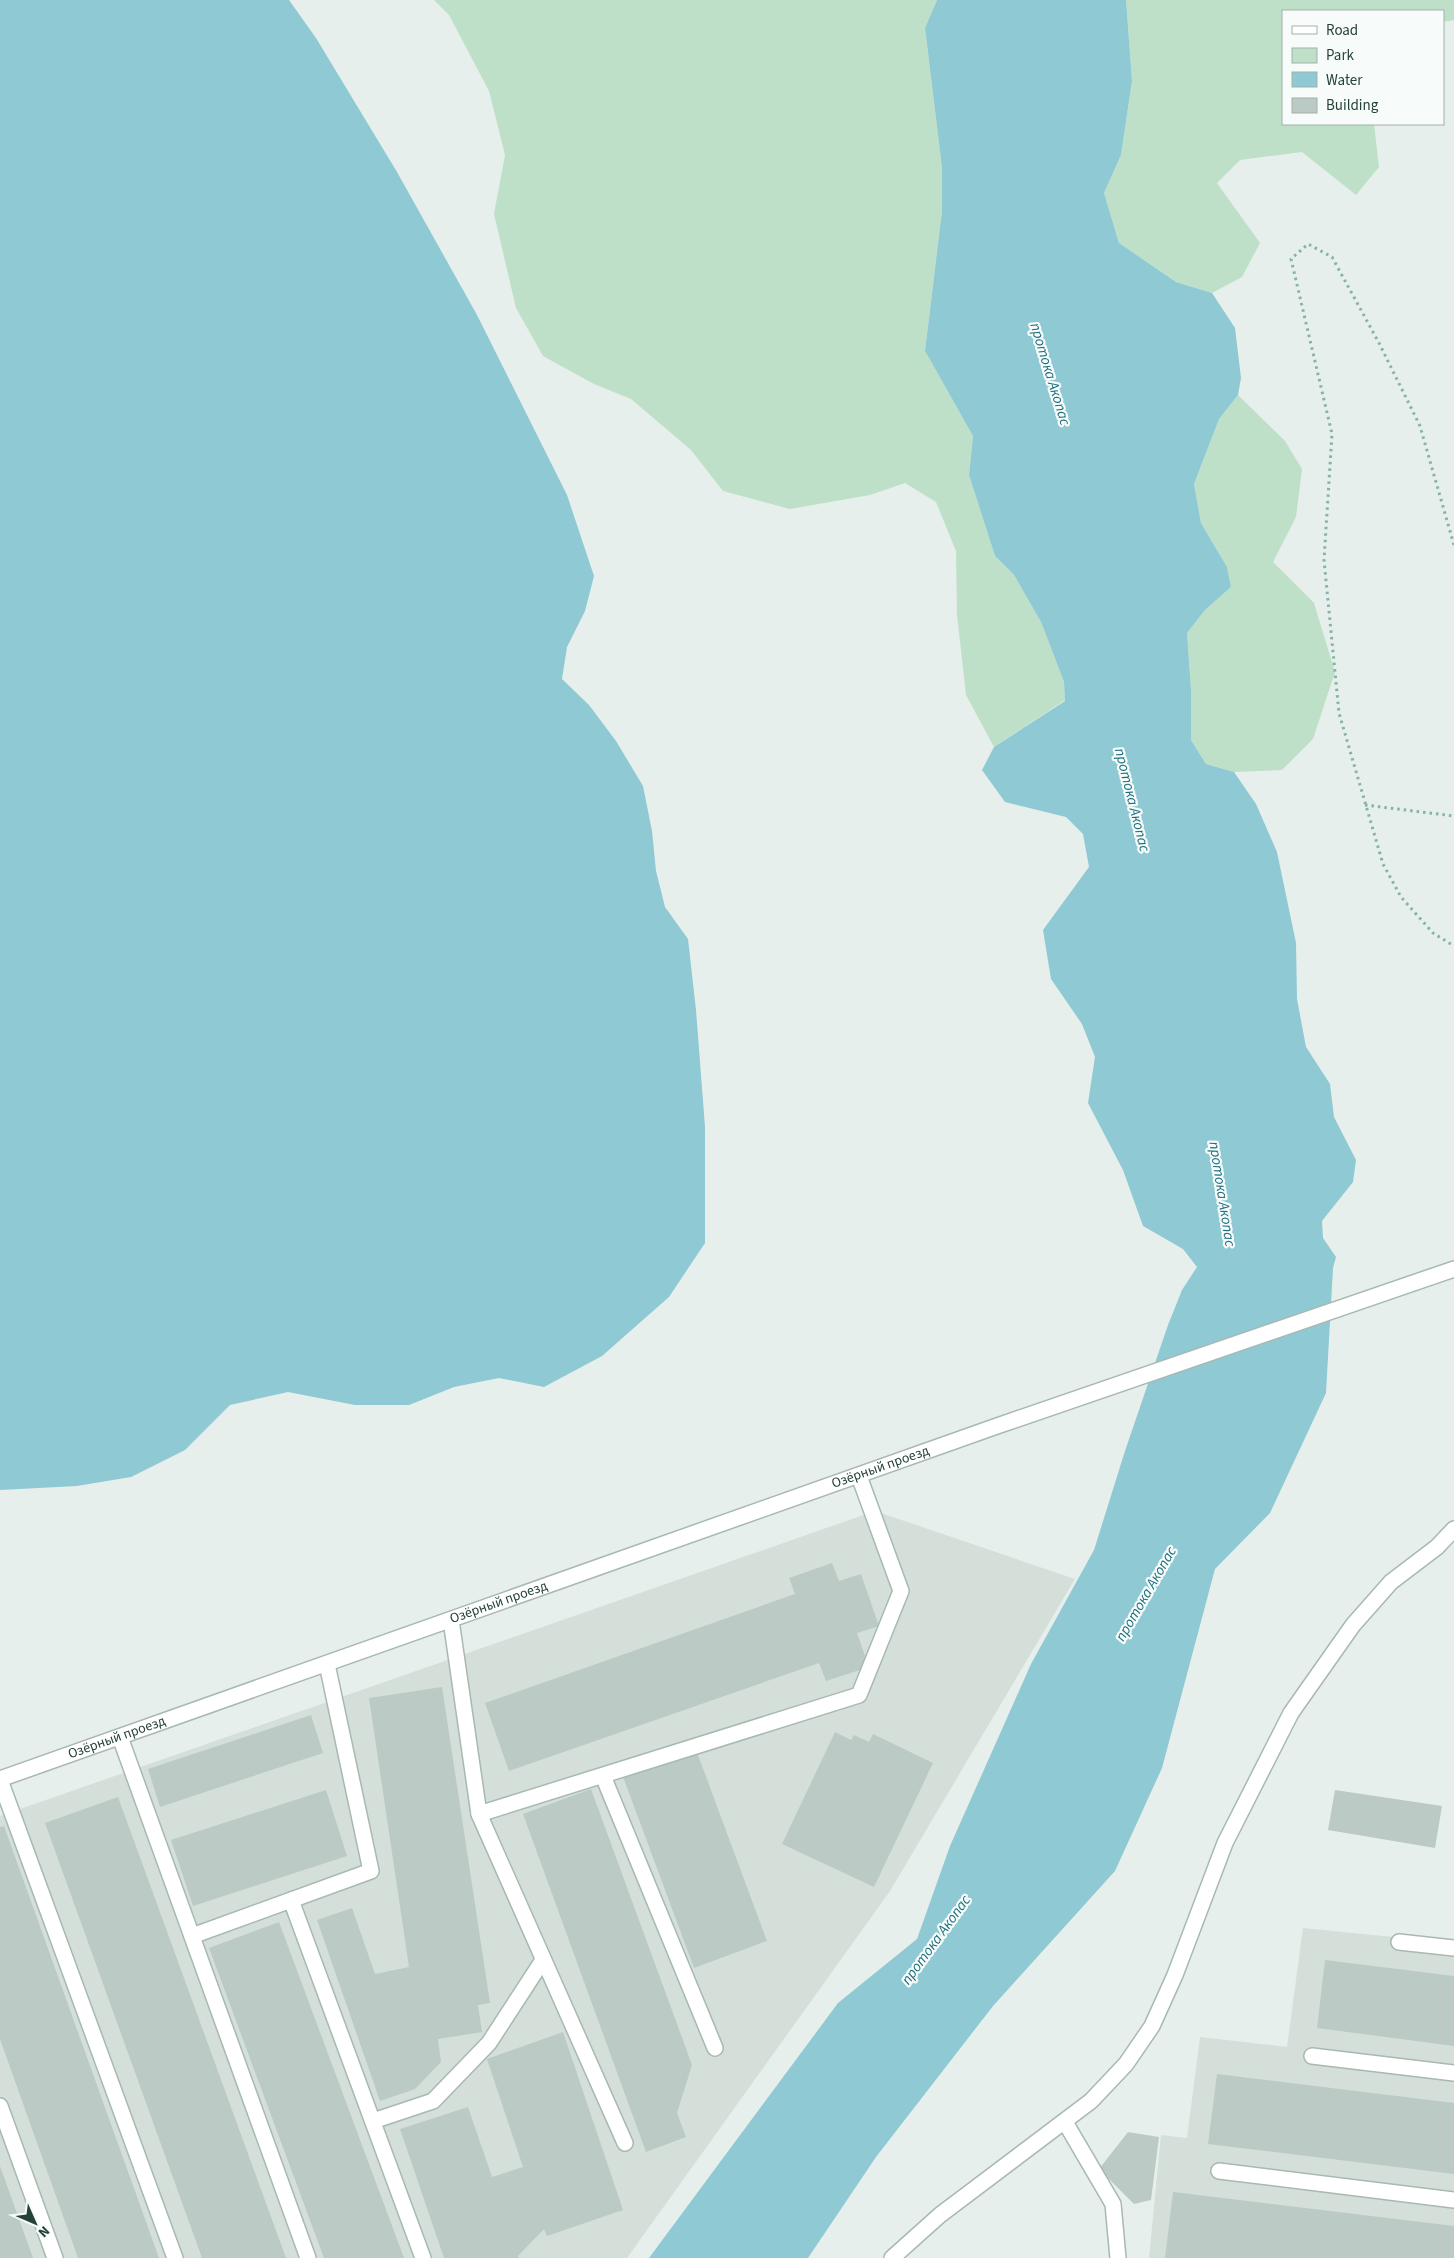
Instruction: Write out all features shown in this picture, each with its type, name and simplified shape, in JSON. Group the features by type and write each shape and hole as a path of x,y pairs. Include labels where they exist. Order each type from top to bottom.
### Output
{"street":[{"name":"Озёрный проезд","path":"0,1780 997,1426 1454,1269"},
{"path":"479,1814 859,1695 901,1591 859,1476"},
{"path":"892,2258 940,2215 1091,2101 1126,2064 1152,2026 1175,1975 1224,1843 1291,1713 1353,1626 1391,1582 1437,1547 1454,1529"},
{"path":"451,1620 479,1814 625,2143"},
{"path":"192,1936 371,1871 327,1664"},
{"path":"120,1737 308,2258"},
{"path":"603,1776 715,2048"},
{"path":"0,1780 175,2258"},
{"path":"291,1900 423,2258"},
{"path":"1399,1942 1454,1948"},
{"path":"373,2121 433,2101 489,2043 543,1960"},
{"path":"1312,2056 1454,2073"},
{"path":"0,2106 55,2258"},
{"path":"1065,2122 1113,2204 1118,2258"},
{"path":"1219,2171 1454,2200"}],"path":[{"path":"1454,545 1420,426 1412,409 1379,343 1332,257 1308,244 1291,259 1332,434 1324,560 1339,713 1383,864 1401,897 1433,933 1454,946"},
{"path":"1366,805 1454,816"}],"shaded area":[{"path":"875,1511 1075,1579 890,1891 627,2258 0,2258 0,1816"},
{"path":"1303,1928 1454,1943 1454,2258 1149,2258 1161,2135 1187,2138 1200,2037 1287,2047"}],"green space":[{"path":"434,0 937,0 925,28 942,168 942,211 925,351 973,436 969,475 995,556 1014,575 1041,622 1064,682 1065,700 994,747 966,695 957,615 956,551 936,502 905,483 870,495 790,509 723,491 691,450 631,399 594,384 543,356 516,308 494,214 505,155 489,91 449,15"},
{"path":"1126,0 1454,0 1454,20 1444,22 1444,10 1282,10 1282,125 1374,125 1379,167 1356,195 1302,152 1240,160 1217,183 1260,243 1242,277 1212,293 1176,282 1119,243 1104,193 1121,155 1132,81"},
{"path":"1238,395 1285,441 1302,469 1296,517 1273,562 1314,603 1335,672 1313,739 1282,770 1234,772 1206,764 1191,740 1191,690 1187,633 1205,610 1231,587 1227,567 1201,523 1194,484 1219,419"}],"water":[{"path":"0,0 289,0 316,38 397,172 477,315 567,495 594,576 585,611 567,647 562,679 589,705 616,741 643,786 652,831 656,871 665,907 688,939 696,1010 705,1127 705,1243 669,1297 602,1356 544,1387 499,1378 454,1387 409,1405 355,1405 288,1392 230,1405 185,1450 131,1477 77,1486 0,1490"},
{"name":"протока Акопас","path":"937,0 1126,0 1132,81 1121,155 1104,193 1119,243 1176,282 1212,293 1235,328 1241,378 1238,395 1219,419 1194,484 1201,523 1227,567 1231,587 1205,610 1187,633 1191,690 1191,740 1206,764 1234,772 1256,804 1277,852 1296,943 1297,999 1306,1047 1330,1084 1334,1117 1356,1160 1353,1182 1322,1221 1323,1238 1336,1257 1333,1268 1326,1393 1270,1513 1215,1569 1162,1768 1115,1871 993,2006 876,2157 808,2258 649,2258 838,2003 917,1939 950,1846 1031,1664 1094,1550 1168,1325 1182,1290 1197,1267 1183,1249 1143,1226 1123,1170 1088,1103 1095,1057 1082,1024 1051,979 1043,930 1089,867 1083,834 1066,817 1005,802 982,770 994,747 1065,701 1064,682 1041,622 1014,575 995,556 969,475 973,436 925,351 942,211 942,168 925,28"}],"building":[{"path":"832,1563 839,1581 861,1574 879,1626 857,1633 869,1667 826,1681 819,1663 509,1771 485,1703 795,1594 789,1578"},
{"path":"442,1687 490,2003 478,2005 482,2032 438,2039 441,2062 415,2089 380,2101 317,1920 352,1908 375,1974 409,1967 369,1698"},
{"path":"311,1715 323,1753 160,1807 148,1769"},
{"path":"835,1732 851,1740 854,1735 869,1742 873,1734 933,1763 874,1887 782,1844"},
{"path":"695,1747 767,1941 694,1968 622,1774"},
{"path":"591,1789 692,2065 677,2113 686,2137 646,2152 523,1814"},
{"path":"326,1790 347,1856 193,1906 171,1840"},
{"path":"1335,1790 1442,1806 1435,1848 1328,1830"},
{"path":"118,1797 286,2258 202,2258 45,1823"},
{"path":"4,1826 159,2258 78,2258 0,2039 0,1827"},
{"path":"279,1922 404,2258 324,2258 209,1948"},
{"path":"1325,1960 1454,1976 1454,2046 1317,2028"},
{"path":"563,2032 623,2210 547,2236 544,2229 518,2256 519,2258 444,2258 400,2129 468,2107 492,2177 523,2167 487,2059"},
{"path":"1217,2074 1454,2103 1454,2174 1208,2144"},
{"path":"1128,2132 1159,2137 1151,2200 1134,2204 1099,2169"},
{"path":"0,2166 33,2258 0,2258"},
{"path":"1173,2192 1454,2226 1454,2258 1165,2258"}]}
